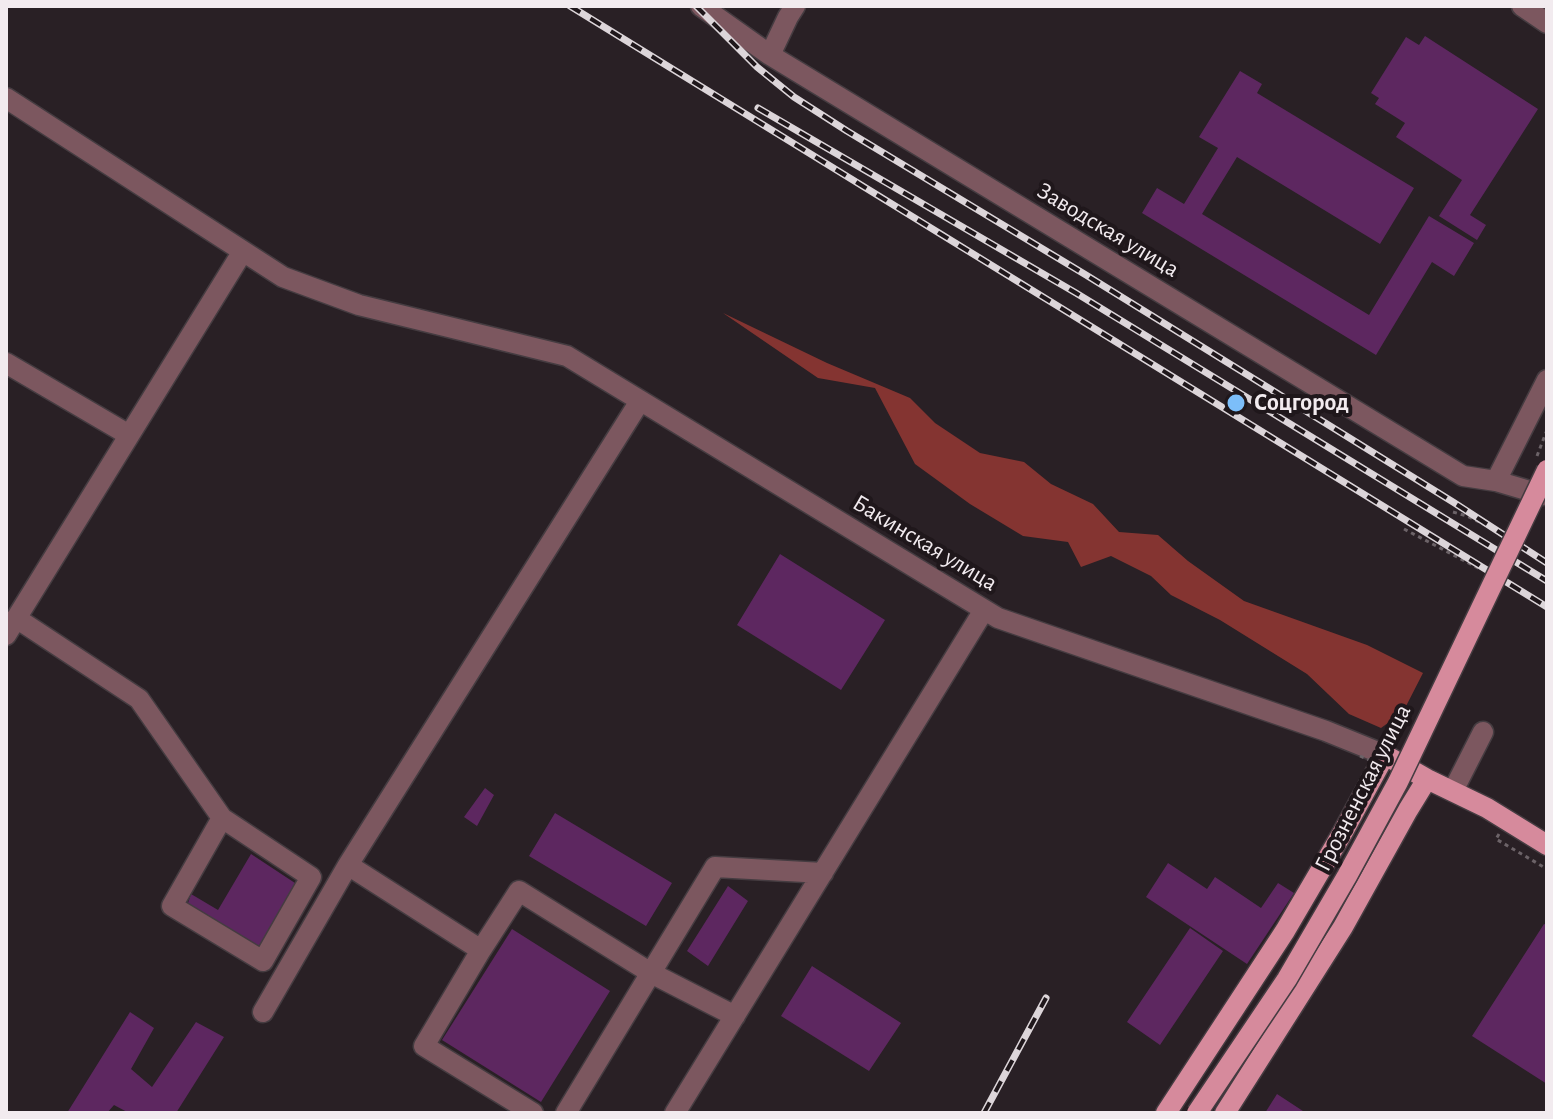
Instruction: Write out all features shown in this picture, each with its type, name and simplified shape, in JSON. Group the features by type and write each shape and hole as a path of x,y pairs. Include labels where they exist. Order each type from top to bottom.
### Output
{"main road":[{"name":"Грозненская улица","path":"1197,1113 1287,979 1398,782 1542,463"},
{"name":"Бакинская улица","path":"1388,762 1487,808 1547,845"},
{"path":"1166,1113 1285,931 1388,762"},
{"path":"1343,832 1427,779"},
{"path":"1225,1113 1343,927 1427,779"}],"street":[{"name":"Заводская улица","path":"701,6 770,55 1463,476 1496,481 1543,495 1547,493"},
{"path":"770,55 795,6"},
{"path":"1522,6 1547,23"},
{"name":"Бакинская улица","path":"6,98 283,277 359,305 567,356 998,618 1326,731 1388,762"},
{"path":"222,818 172,906 263,961 311,877 222,818 139,699 11,627 243,251"},
{"path":"6,363 129,435"},
{"path":"1496,481 1547,380"},
{"path":"263,1012 348,865 640,401"},
{"path":"675,1113 984,610"},
{"path":"1453,791 1483,732"},
{"path":"348,865 481,950"},
{"path":"566,1113 715,867 823,873"},
{"path":"533,1113 424,1046 519,891 651,973 735,1016"}],"path":[{"path":"1542,463 1547,430"},
{"path":"1453,512 1505,535"},
{"path":"1404,529 1487,573"},
{"path":"1360,756 1388,762"},
{"path":"1502,829 1496,839 1547,869"}],"shaded area":[{"path":"723,313 827,363 910,398 935,423 980,453 1024,462 1051,484 1093,504 1119,532 1158,535 1244,601 1367,645 1423,673 1403,712 1381,728 1349,714 1307,674 1220,620 1171,595 1151,576 1111,556 1081,567 1068,542 1023,536 970,504 915,464 875,388 818,378"}],"building":[{"path":"1425,36 1538,109 1470,215 1486,225 1477,240 1439,216 1462,180 1396,137 1405,123 1375,104 1379,98 1371,93 1406,37 1419,45"},
{"path":"1240,71 1262,84 1257,93 1414,188 1380,244 1237,157 1202,214 1369,315 1429,216 1474,243 1454,276 1432,262 1376,355 1142,213 1157,188 1184,204 1218,148 1199,137"},
{"path":"780,554 885,620 841,690 737,625"},
{"path":"485,788 494,795 477,826 464,817"},
{"path":"555,813 672,883 646,926 529,856"},
{"path":"251,854 298,885 259,947 187,906 191,894 218,910"},
{"path":"1168,863 1207,889 1215,877 1261,908 1278,883 1294,893 1247,964 1146,897"},
{"path":"728,886 748,901 708,966 687,951"},
{"path":"1544,924 1547,925 1547,1084 1472,1036"},
{"path":"1190,928 1223,951 1160,1045 1127,1022"},
{"path":"512,929 610,991 541,1102 442,1040"},
{"path":"812,966 901,1023 869,1071 781,1016"},
{"path":"130,1012 154,1028 131,1069 152,1087 196,1022 224,1037 176,1113 129,1113 114,1105 107,1113 67,1113"},
{"path":"1277,1094 1306,1113 1265,1113"}],"railway":[{"path":"570,6 1547,607"},
{"path":"696,6 757,67 794,97 1453,502 1547,563"},
{"path":"758,108 1076,293 1547,581"},
{"path":"984,1113 1046,998"}],"place":[{"name":"Соцгород","path":"1236,403"}]}
